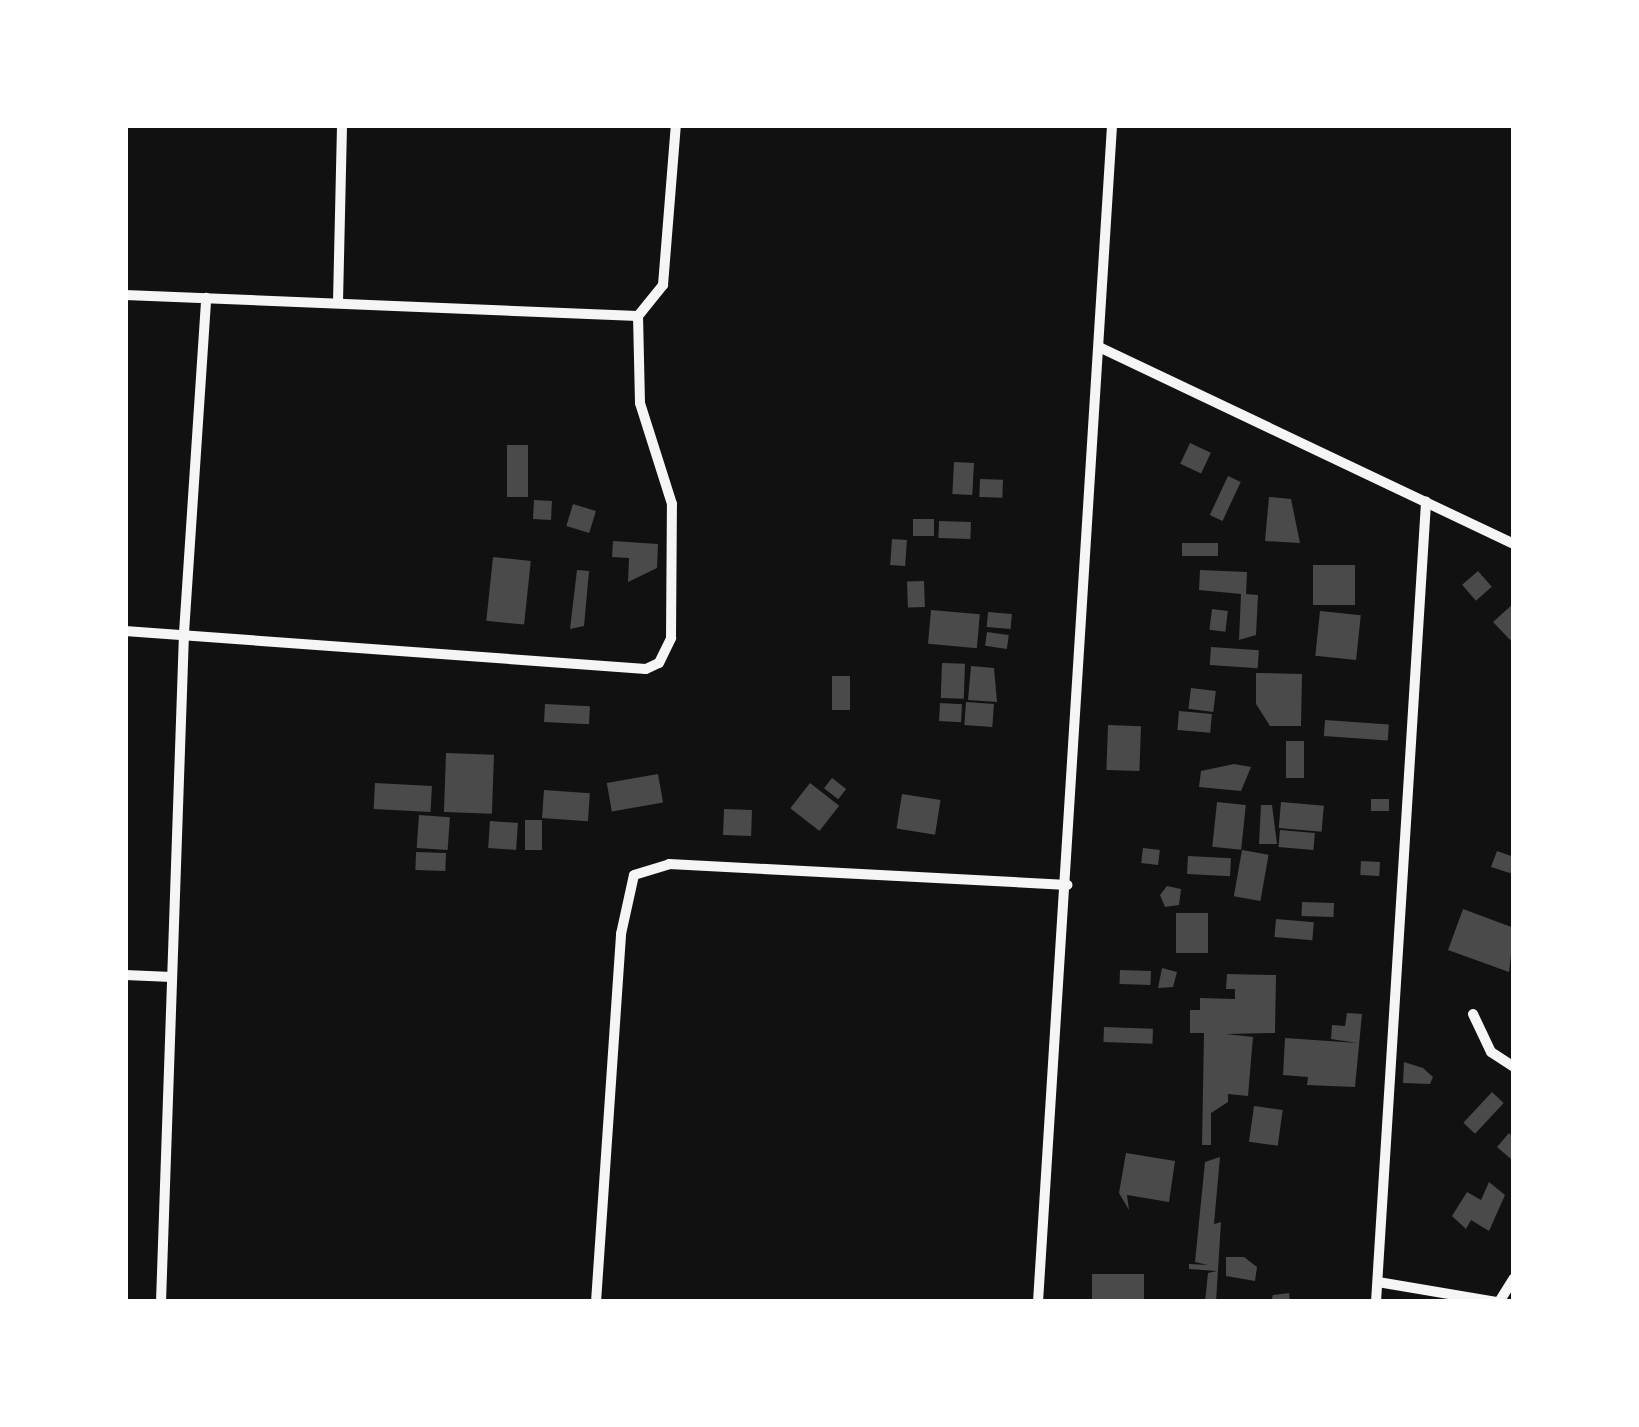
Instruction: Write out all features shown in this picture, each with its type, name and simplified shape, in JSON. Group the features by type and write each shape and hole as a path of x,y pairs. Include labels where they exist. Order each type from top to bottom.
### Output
{"street":[{"path":"338,302 342,125"},
{"path":"125,631 646,669 659,662 671,638 672,504 640,403 638,316 663,286 676,125"},
{"path":"1038,1302 1112,125"},
{"path":"125,296 638,316"},
{"path":"161,1302 184,633 206,298"},
{"path":"1099,346 1514,544"},
{"path":"1376,1302 1426,502"},
{"path":"596,1302 621,934 634,875 669,864 1067,885"},
{"path":"125,975 172,977"},
{"path":"1473,1014 1491,1052 1514,1067"},
{"path":"1378,1282 1498,1302 1514,1278"}],"building":[{"path":"1190,443 1211,453 1201,474 1180,464"},
{"path":"507,445 528,445 528,497 507,497"},
{"path":"954,462 974,463 972,495 952,494"},
{"path":"1228,476 1241,482 1223,521 1210,515"},
{"path":"980,479 1003,480 1002,498 979,497"},
{"path":"1269,497 1291,499 1300,543 1265,541"},
{"path":"534,500 552,501 551,520 533,519"},
{"path":"573,504 596,511 589,533 566,526"},
{"path":"913,519 934,519 934,536 913,536"},
{"path":"939,521 971,522 970,539 938,538"},
{"path":"892,539 907,540 905,566 890,565"},
{"path":"613,541 658,544 657,568 628,582 629,558 612,557"},
{"path":"1182,543 1218,543 1218,556 1182,556"},
{"path":"493,557 531,561 524,625 486,621"},
{"path":"1313,565 1355,565 1355,605 1313,605"},
{"path":"577,570 589,571 584,626 570,629"},
{"path":"1200,570 1247,572 1246,594 1258,595 1256,635 1239,640 1241,594 1199,590"},
{"path":"1478,571 1492,587 1476,601 1462,585"},
{"path":"924,581 925,607 908,608 907,582"},
{"path":"1514,603 1514,644 1493,622"},
{"path":"1212,609 1228,611 1225,632 1209,630"},
{"path":"931,610 980,614 977,648 928,644"},
{"path":"1320,611 1361,615 1356,660 1315,656"},
{"path":"988,612 1012,614 1011,629 987,627"},
{"path":"987,632 1009,635 1007,649 985,646"},
{"path":"1211,647 1259,650 1258,668 1210,665"},
{"path":"942,663 965,664 964,699 941,698"},
{"path":"971,666 994,668 997,702 968,700"},
{"path":"1256,673 1302,674 1301,726 1270,726 1256,704"},
{"path":"832,676 850,676 850,710 832,710"},
{"path":"1191,688 1216,691 1213,712 1188,709"},
{"path":"966,702 994,704 992,727 964,725"},
{"path":"940,703 962,704 961,722 939,721"},
{"path":"545,704 590,706 589,724 544,722"},
{"path":"1179,711 1212,714 1210,733 1177,730"},
{"path":"1325,720 1389,724 1388,740 1324,736"},
{"path":"1108,725 1141,726 1139,771 1106,770"},
{"path":"1286,741 1304,741 1304,778 1286,778"},
{"path":"446,753 494,755 492,814 444,812"},
{"path":"1234,764 1251,767 1241,791 1199,787 1201,771"},
{"path":"658,774 663,803 612,812 607,783"},
{"path":"832,778 846,789 838,799 824,788"},
{"path":"375,783 432,786 431,812 374,809"},
{"path":"810,783 839,806 819,831 790,808"},
{"path":"544,790 590,793 588,821 542,818"},
{"path":"902,794 941,800 935,835 897,829"},
{"path":"1371,799 1389,799 1389,811 1371,811"},
{"path":"1217,802 1246,805 1241,850 1212,847"},
{"path":"1281,802 1324,806 1322,832 1279,828"},
{"path":"1261,805 1272,805 1277,844 1259,844"},
{"path":"724,809 752,810 751,836 723,835"},
{"path":"419,815 450,817 448,850 417,848"},
{"path":"525,820 542,820 542,850 525,850"},
{"path":"490,821 518,823 516,850 488,848"},
{"path":"1280,830 1315,833 1313,850 1279,847"},
{"path":"1143,848 1160,850 1158,865 1141,863"},
{"path":"1242,850 1269,855 1260,901 1234,896"},
{"path":"1497,851 1514,857 1513,874 1491,867"},
{"path":"416,852 446,853 445,871 415,870"},
{"path":"1188,856 1231,858 1230,876 1187,874"},
{"path":"1361,861 1380,862 1379,876 1360,875"},
{"path":"1167,886 1181,889 1179,905 1165,907 1160,895"},
{"path":"1302,902 1334,903 1333,917 1302,916"},
{"path":"1463,909 1514,928 1509,972 1448,950"},
{"path":"1176,913 1208,913 1208,953 1176,953"},
{"path":"1276,919 1314,922 1312,940 1274,937"},
{"path":"1162,968 1177,972 1173,987 1158,988"},
{"path":"1120,970 1151,971 1150,985 1120,984"},
{"path":"1227,974 1276,975 1275,1033 1226,1034 1253,1037 1248,1096 1228,1094 1228,1102 1211,1113 1211,1145 1202,1145 1204,1033 1190,1033 1190,1010 1200,1010 1200,998 1235,999 1235,989 1226,989"},
{"path":"1347,1013 1362,1014 1355,1087 1307,1085 1308,1077 1283,1075 1285,1038 1358,1043 1331,1039 1332,1025 1345,1026"},
{"path":"1104,1027 1153,1029 1152,1044 1103,1042"},
{"path":"1404,1062 1423,1068 1433,1077 1430,1084 1403,1083"},
{"path":"1492,1092 1504,1103 1475,1134 1463,1123"},
{"path":"1254,1106 1283,1110 1278,1146 1249,1142"},
{"path":"1509,1133 1514,1138 1511,1159 1497,1147"},
{"path":"1126,1153 1175,1161 1169,1202 1127,1195 1129,1210 1119,1193"},
{"path":"1220,1157 1214,1224 1221,1222 1216,1302 1205,1302 1208,1273 1217,1271 1189,1269 1189,1264 1208,1265 1195,1262 1205,1162"},
{"path":"1489,1182 1505,1195 1489,1231 1471,1220 1466,1229 1452,1216 1467,1192 1481,1200"},
{"path":"1226,1257 1244,1257 1257,1267 1255,1281 1226,1276"},
{"path":"1092,1274 1144,1274 1144,1302 1092,1302"},
{"path":"1289,1293 1290,1302 1271,1302 1273,1295"}]}
